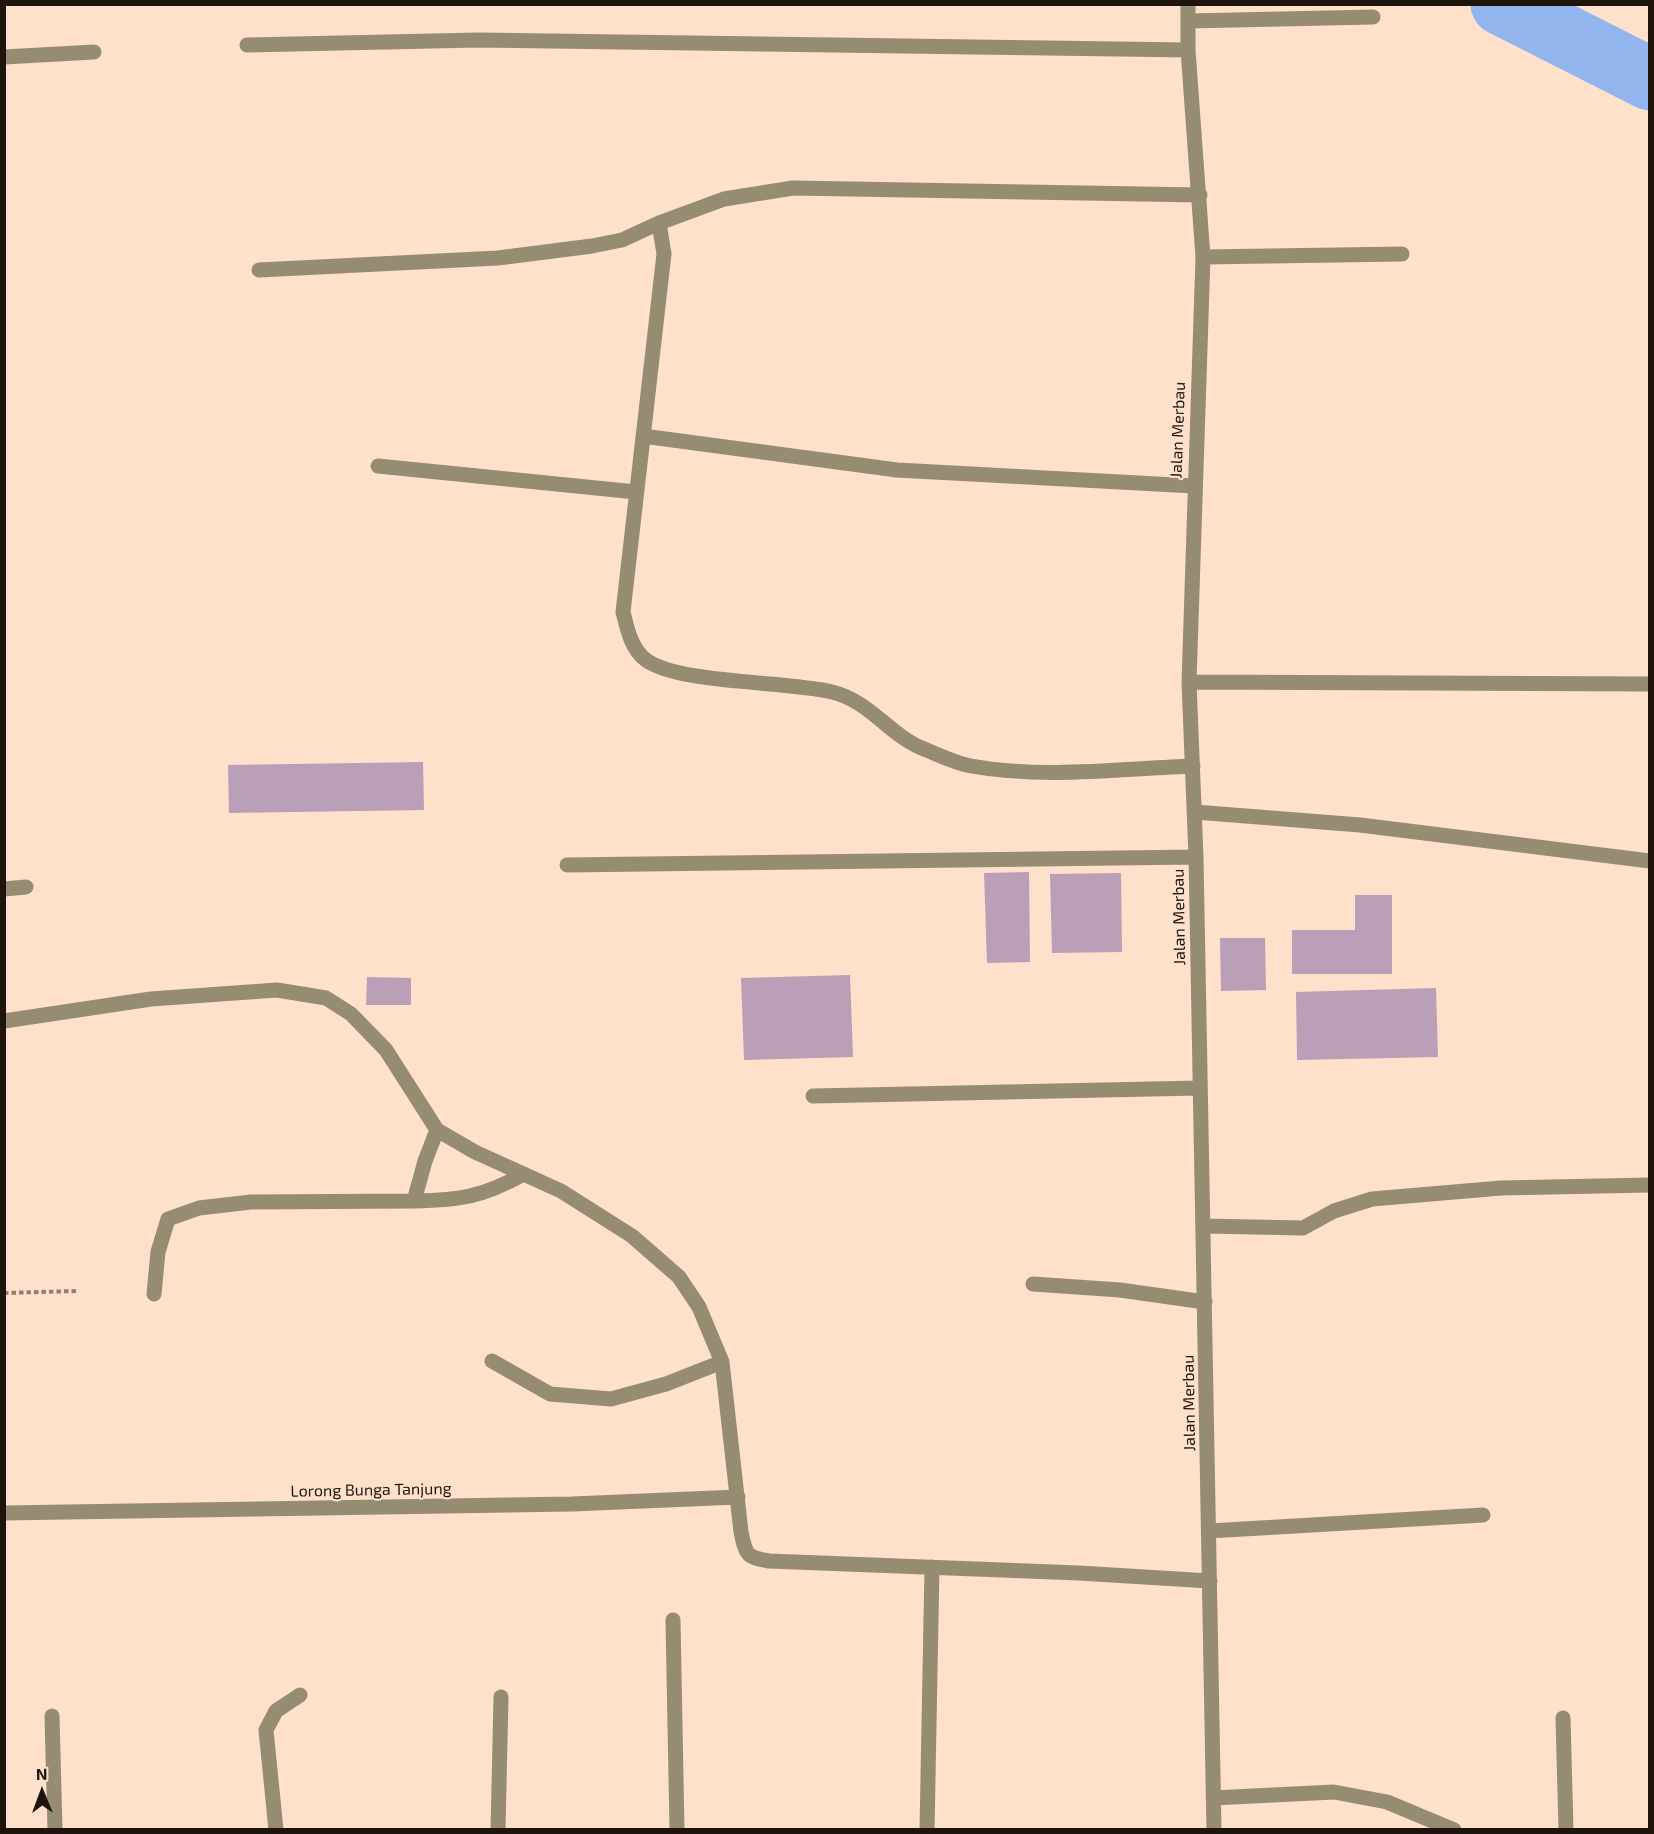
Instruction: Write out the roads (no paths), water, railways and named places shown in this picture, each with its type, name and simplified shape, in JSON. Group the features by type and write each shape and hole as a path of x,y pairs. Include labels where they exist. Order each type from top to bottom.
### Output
{"street":[{"name":"Jalan Merbau","path":"1188,4 1188,50 1203,257 1189,682 1196,857 1214,1830"},
{"path":"1188,21 1373,17"},
{"path":"247,45 479,40 1188,50"},
{"path":"4,57 94,52"},
{"path":"259,270 498,258 552,251 622,240 659,223 724,199 793,188 1200,195"},
{"path":"659,223 664,254 623,612 633,644 644,659 661,668 832,692 855,700 921,748 969,765 1031,773 1192,766"},
{"path":"1203,257 1402,254"},
{"path":"643,436 897,470 1194,486"},
{"path":"378,466 636,492"},
{"path":"1189,682 1650,684"},
{"path":"1195,812 1360,825 1650,861"},
{"path":"567,865 1196,857"},
{"path":"4,888 26,887"},
{"path":"4,1021 151,999 277,990 326,998 351,1014 386,1050 437,1130 475,1152 561,1191 632,1236 679,1277 699,1307 722,1362 745,1548 751,1558 769,1561 1210,1581"},
{"path":"813,1096 1200,1088"},
{"path":"414,1201 425,1161 437,1130"},
{"path":"154,1294 158,1252 168,1219 199,1208 251,1202 460,1200 493,1191 524,1174"},
{"path":"1204,1226 1303,1228 1334,1211 1372,1198 1501,1188 1650,1185"},
{"path":"1033,1284 1120,1290 1205,1302"},
{"path":"492,1361 550,1394 611,1399 666,1384 722,1362"},
{"name":"Lorong Bunga Tanjung","path":"4,1514 560,1504 738,1497"},
{"path":"1209,1531 1483,1515"},
{"path":"927,1830 932,1567"},
{"path":"673,1620 677,1830"},
{"path":"276,1830 266,1730 276,1711 286,1702 300,1695"},
{"path":"498,1830 501,1697"},
{"path":"52,1716 55,1830"},
{"path":"1563,1718 1566,1830"},
{"path":"1214,1798 1335,1792 1387,1802 1454,1830"}],"waterway":[{"path":"1502,4 1650,79"}]}
